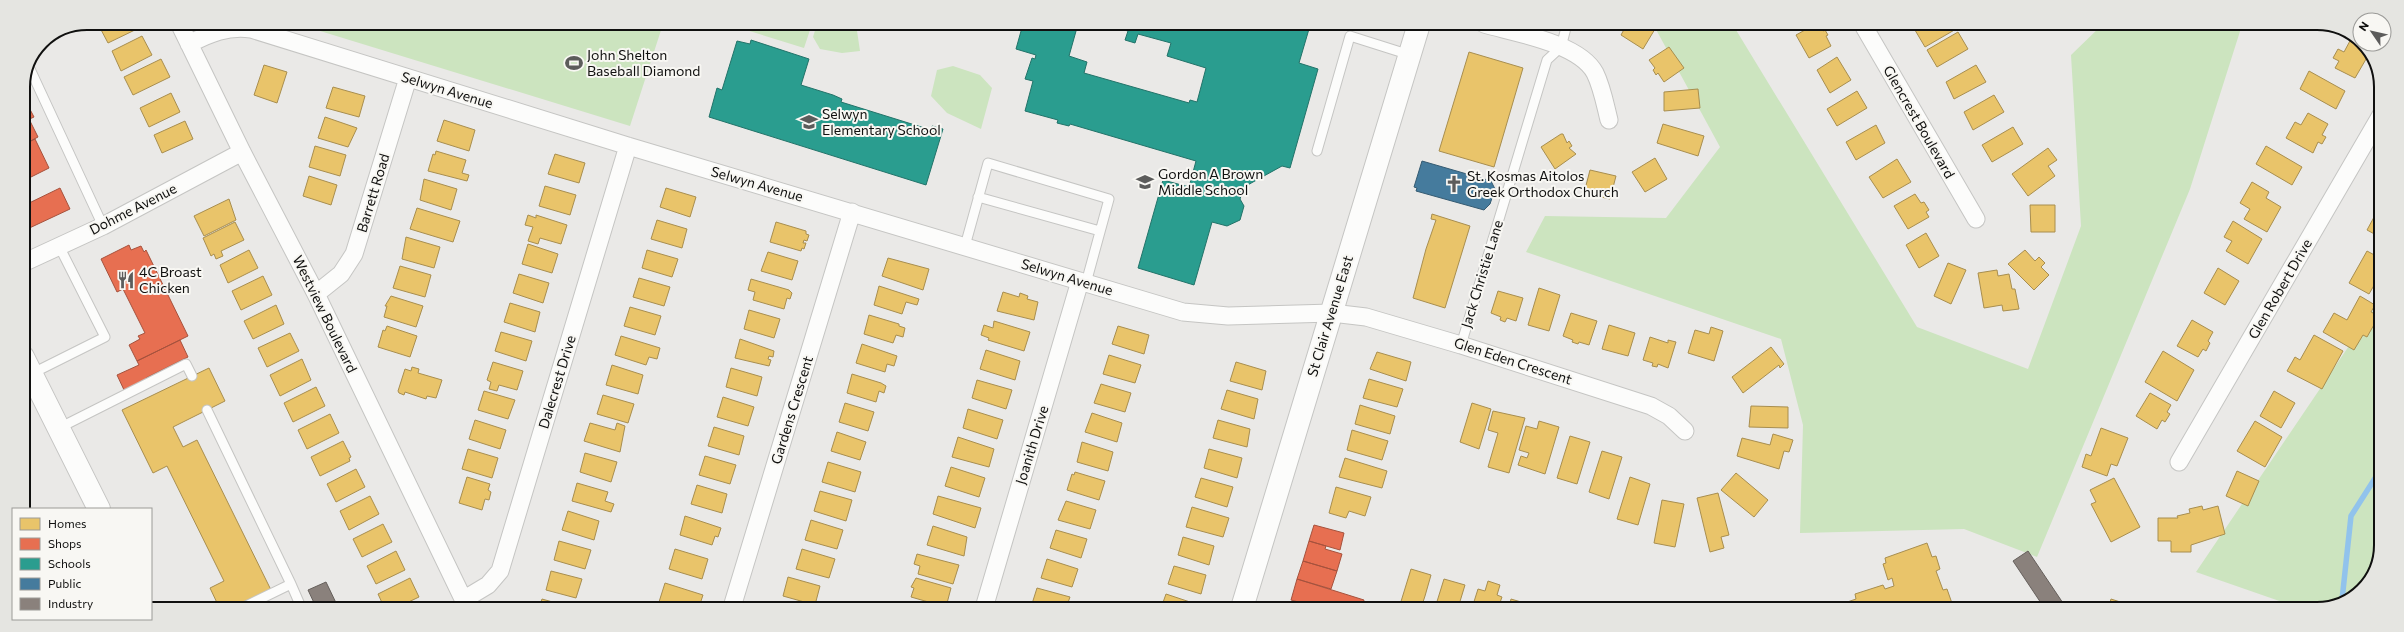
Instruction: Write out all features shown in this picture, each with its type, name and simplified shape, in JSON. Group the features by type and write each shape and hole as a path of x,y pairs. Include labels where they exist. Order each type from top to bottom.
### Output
{"main road":[{"name":"St Clair Avenue East","path":"1244,602 1417,30"},
{"path":"30,371 99,508"}],"street":[{"name":"Westview Boulevard","path":"182,30 242,152 316,294 464,602"},
{"name":"Selwyn Avenue","path":"189,44 214,32 222,30"},
{"name":"Selwyn Avenue","path":"254,30 628,146 1183,312 1228,316 1332,312"},
{"path":"1504,30 1560,47 1583,59 1594,72 1602,91 1609,120"},
{"name":"Glencrest Boulevard","path":"1866,30 1976,219"},
{"name":"Barrett Road","path":"316,294 342,274 354,254 408,78"},
{"name":"Glen Robert Drive","path":"2179,462 2374,127"},
{"name":"Dalecrest Drive","path":"467,602 488,585 500,571 628,146"},
{"name":"Dohme Avenue","path":"30,260 103,226 242,152"},
{"name":"Gardens Crescent","path":"734,602 852,212"},
{"name":"Joanith Drive","path":"986,602 1083,282"},
{"name":"Glen Eden Crescent","path":"1332,312 1366,317 1461,345 1651,406 1669,416 1685,431"}],"lane":[{"path":"1560,47 1565,30"},
{"path":"1317,151 1350,36 1410,55"},
{"name":"Jack Christie Lane","path":"1461,345 1547,60 1560,47"},
{"path":"32,73 103,226"},
{"path":"965,246 988,163 1108,199 1100,231 1083,282"},
{"path":"978,197 1100,231"},
{"path":"30,364 105,337 59,246"},
{"path":"59,428 186,364 192,376"},
{"path":"207,410 300,602"},
{"path":"254,602 291,584"}],"green space":[{"path":"317,30 661,30 630,126"},
{"path":"746,30 810,30 804,48"},
{"path":"815,30 857,30 860,51 842,53 820,49 813,37"},
{"path":"1656,30 1736,30 1917,327 2028,369 2081,226 2071,55 2097,30 2240,30 2190,189 2037,557 1964,529 1800,533 1803,425 1781,339 1526,252 1545,216 1666,218 1720,147"},
{"path":"953,66 980,75 992,88 981,129 947,113 931,96 937,70"},
{"path":"2374,309 2374,545 2371,563 2360,583 2345,594 2324,602 2282,602 2196,572"}],"building: Homes":[{"path":"101,30 135,30 108,43"},
{"path":"1624,30 1654,30 1643,49 1621,35"},
{"path":"1805,30 1825,30 1831,46 1809,58 1796,35"},
{"path":"1915,30 1954,30 1925,47"},
{"path":"1958,32 1968,49 1937,67 1927,50"},
{"path":"142,36 152,55 121,71 112,51"},
{"path":"2350,41 2352,42 2352,52 2362,52 2366,59 2355,78 2335,68 2339,61 2333,58 2338,49 2344,52"},
{"path":"1669,47 1684,68 1664,82 1658,73 1656,75 1653,70 1655,68 1649,60"},
{"path":"1469,52 1523,68 1494,167 1439,151"},
{"path":"1837,57 1851,80 1830,93 1817,70"},
{"path":"161,59 170,77 133,95 124,77"},
{"path":"264,65 287,72 277,103 254,95"},
{"path":"1976,65 1986,82 1954,99 1946,82"},
{"path":"2309,71 2345,91 2336,109 2300,89"},
{"path":"333,87 365,96 359,117 326,108"},
{"path":"1698,89 1700,108 1664,111 1664,92"},
{"path":"1857,91 1867,108 1837,126 1827,109"},
{"path":"171,93 180,112 149,127 140,108"},
{"path":"1994,95 2004,112 1973,130 1964,112"},
{"path":"2308,113 2328,124 2322,135 2326,137 2322,144 2318,142 2313,153 2286,138 2295,122 2301,125"},
{"path":"325,117 357,128 348,147 318,138"},
{"path":"444,120 475,130 469,151 437,141"},
{"path":"185,121 193,139 162,153 154,135"},
{"path":"1663,124 1704,136 1698,156 1657,143"},
{"path":"1876,125 1885,143 1856,160 1846,142"},
{"path":"2013,127 2023,144 1992,162 1982,145"},
{"path":"1563,134 1567,143 1569,141 1572,146 1569,148 1576,154 1555,169 1541,147"},
{"path":"315,146 346,155 340,176 309,167"},
{"path":"2266,146 2302,167 2292,185 2256,164"},
{"path":"2048,148 2057,160 2048,166 2055,176 2028,196 2012,174"},
{"path":"436,151 466,160 462,173 469,175 467,181 428,171 433,154 435,155"},
{"path":"555,154 585,163 579,183 548,174"},
{"path":"1655,158 1667,179 1645,192 1632,172"},
{"path":"1897,159 1911,182 1883,198 1869,177"},
{"path":"1590,170 1616,176 1610,199 1584,193"},
{"path":"309,176 337,185 331,205 303,196"},
{"path":"424,179 457,189 451,210 420,200"},
{"path":"2252,182 2269,192 2266,198 2281,207 2267,232 2244,219 2250,209 2240,203"},
{"path":"545,186 576,195 570,215 539,206"},
{"path":"666,188 696,197 690,217 660,207"},
{"path":"1915,194 1921,203 1924,202 1929,210 1926,212 1929,217 1908,229 1894,206"},
{"path":"229,199 236,220 204,236 194,216"},
{"path":"2030,205 2055,205 2055,232 2031,232"},
{"path":"417,208 460,221 453,242 410,229"},
{"path":"1432,214 1470,226 1445,308 1413,298 1426,249 1436,220 1431,219"},
{"path":"528,215 536,218 536,215 567,225 561,244 540,238 538,244 528,241 533,227 525,225"},
{"path":"2374,217 2374,234 2367,230"},
{"path":"657,220 687,229 682,248 651,239"},
{"path":"2233,221 2262,239 2248,264 2226,251 2232,241 2224,237"},
{"path":"235,222 244,240 221,251 223,256 216,259 214,254 211,256 203,238"},
{"path":"776,222 806,231 806,234 809,235 807,241 804,240 803,243 806,243 804,249 802,248 801,251 770,242"},
{"path":"1926,233 1939,256 1919,268 1906,245"},
{"path":"406,237 440,247 434,268 402,259"},
{"path":"528,244 558,254 552,273 522,264"},
{"path":"249,250 258,268 228,283 220,265"},
{"path":"647,250 678,259 672,277 642,268"},
{"path":"2025,250 2035,261 2039,257 2045,263 2041,267 2049,275 2034,290 2008,264"},
{"path":"2367,251 2374,255 2374,285 2369,294 2349,283"},
{"path":"768,252 798,261 792,280 761,271"},
{"path":"888,258 929,269 923,290 882,276"},
{"path":"1948,263 1966,270 1951,304 1934,296"},
{"path":"400,266 431,275 425,297 393,288"},
{"path":"2218,268 2239,281 2225,305 2204,293"},
{"path":"1997,270 1998,276 2009,274 2012,289 2015,289 2019,309 2003,311 2002,305 1984,308 1978,273"},
{"path":"519,274 549,283 543,303 513,293"},
{"path":"263,276 272,295 241,310 232,291"},
{"path":"639,278 670,287 664,306 633,297"},
{"path":"751,279 789,290 792,293 790,299 787,298 784,309 753,300 755,292 748,290"},
{"path":"879,286 919,299 917,305 906,302 902,314 874,305"},
{"path":"1539,288 1560,295 1549,331 1528,325"},
{"path":"1498,291 1523,298 1516,321 1507,318 1505,322 1500,320 1501,317 1491,313"},
{"path":"1003,292 1019,297 1020,293 1028,296 1027,299 1038,302 1034,320 997,311"},
{"path":"391,296 423,306 416,327 384,317 387,306 385,306"},
{"path":"2360,296 2374,304 2371,312 2374,314 2374,325 2367,337 2363,335 2354,350 2323,332 2334,313 2347,320"},
{"path":"510,303 540,312 535,332 504,322"},
{"path":"276,305 284,324 253,339 244,321"},
{"path":"630,307 661,316 655,335 624,326"},
{"path":"749,310 780,319 774,338 744,329"},
{"path":"1571,313 1597,321 1589,345 1579,342 1578,344 1572,342 1573,340 1563,336"},
{"path":"869,315 899,324 899,326 905,328 903,337 896,335 893,343 864,334"},
{"path":"2192,320 2213,332 2208,341 2210,343 2206,351 2203,349 2198,357 2177,346"},
{"path":"994,321 1030,332 1024,351 988,340 989,338 981,335 984,325 993,328"},
{"path":"1609,325 1635,333 1628,356 1602,349"},
{"path":"387,326 417,336 410,357 378,347 383,330 385,331"},
{"path":"1118,326 1149,335 1144,354 1112,344"},
{"path":"1711,327 1723,331 1714,361 1688,353 1695,330 1709,334"},
{"path":"501,332 532,341 526,361 495,351"},
{"path":"290,333 299,351 267,367 258,348"},
{"path":"2314,335 2343,351 2322,389 2287,371 2295,357 2300,360"},
{"path":"621,336 660,348 657,359 649,357 646,365 615,355"},
{"path":"1650,337 1668,343 1668,340 1676,342 1668,368 1658,364 1657,367 1652,366 1653,363 1643,360"},
{"path":"740,339 774,351 773,357 769,356 768,359 771,360 769,366 735,358"},
{"path":"862,344 897,356 894,366 887,364 885,372 856,363"},
{"path":"1771,347 1784,364 1780,368 1779,365 1743,393 1732,377"},
{"path":"986,350 1020,361 1015,380 980,369"},
{"path":"2163,351 2194,370 2177,401 2145,382"},
{"path":"1377,352 1411,362 1406,381 1370,369"},
{"path":"1109,355 1141,365 1135,383 1103,374"},
{"path":"302,359 311,380 280,396 270,375"},
{"path":"493,362 523,371 517,390 499,385 497,391 489,389 491,382 487,380"},
{"path":"1236,362 1266,371 1262,390 1230,381"},
{"path":"612,365 643,375 638,394 606,385"},
{"path":"412,367 419,369 418,373 442,380 436,398 427,396 426,399 405,392 404,395 399,393 398,391 405,369 411,371"},
{"path":"209,368 225,401 173,427 183,447 197,440 271,590 246,602 217,602 210,588 224,581 167,466 153,473 122,410"},
{"path":"731,368 762,377 757,396 726,387"},
{"path":"852,374 881,383 886,386 884,393 879,391 876,402 847,393"},
{"path":"1369,379 1403,389 1397,407 1363,398"},
{"path":"977,380 1012,390 1006,409 972,398"},
{"path":"1101,384 1131,393 1125,412 1094,403"},
{"path":"316,387 325,406 293,422 284,403"},
{"path":"1227,390 1258,399 1254,419 1221,409"},
{"path":"484,391 515,400 508,419 478,410"},
{"path":"2274,391 2295,403 2281,428 2260,416"},
{"path":"2150,393 2171,405 2167,412 2170,414 2165,422 2162,420 2157,429 2136,416"},
{"path":"603,395 634,404 628,423 597,414"},
{"path":"723,397 754,407 748,426 717,417"},
{"path":"845,403 874,412 868,431 839,422"},
{"path":"1472,403 1491,409 1479,449 1460,442"},
{"path":"1360,405 1395,416 1390,434 1355,424"},
{"path":"1751,406 1788,407 1788,428 1749,427"},
{"path":"968,409 1003,420 997,439 963,428"},
{"path":"1493,411 1525,418 1509,473 1488,467 1498,433 1488,430"},
{"path":"1092,413 1122,423 1117,442 1085,432"},
{"path":"330,414 339,433 307,449 298,430"},
{"path":"475,420 506,430 500,449 469,439"},
{"path":"1218,420 1250,429 1247,447 1213,438"},
{"path":"1539,421 1559,427 1545,474 1518,465 1521,456 1527,458 1529,453 1519,450 1526,426 1537,429"},
{"path":"2255,421 2282,437 2265,467 2237,451"},
{"path":"590,423 615,430 617,423 625,426 620,452 584,441"},
{"path":"714,427 744,436 739,455 708,446"},
{"path":"2101,428 2128,438 2117,466 2111,464 2107,476 2082,467 2086,454 2091,456"},
{"path":"1352,430 1388,441 1382,460 1347,450"},
{"path":"837,432 866,442 860,460 831,451"},
{"path":"1773,434 1793,440 1789,452 1784,451 1779,469 1737,456 1742,438 1770,445"},
{"path":"1570,436 1590,442 1577,484 1557,478"},
{"path":"958,437 994,449 989,467 952,457"},
{"path":"343,441 351,457 349,458 350,461 320,476 311,457"},
{"path":"1082,442 1113,452 1108,471 1077,462"},
{"path":"468,449 498,458 492,478 462,469"},
{"path":"1209,449 1242,458 1237,478 1204,468"},
{"path":"1602,451 1622,457 1609,499 1589,492"},
{"path":"585,453 617,462 611,482 580,472"},
{"path":"705,456 736,465 730,484 699,475"},
{"path":"1345,458 1387,471 1382,488 1339,477"},
{"path":"828,462 861,472 855,492 822,482"},
{"path":"951,467 985,478 979,497 945,486"},
{"path":"356,469 365,487 336,502 327,484"},
{"path":"2237,471 2259,481 2248,506 2226,496"},
{"path":"1075,472 1105,481 1099,500 1067,490 1072,474 1074,475"},
{"path":"1736,473 1768,500 1754,517 1721,490"},
{"path":"467,477 490,484 488,490 491,492 489,500 485,499 482,510 459,503"},
{"path":"1630,477 1650,484 1638,525 1617,519"},
{"path":"1201,478 1233,487 1227,507 1195,497"},
{"path":"2114,478 2140,527 2111,542 2091,504 2096,502 2090,490"},
{"path":"577,483 608,492 605,501 614,504 611,512 572,501"},
{"path":"697,485 727,494 722,513 691,504"},
{"path":"1336,487 1371,497 1365,516 1349,511 1346,518 1329,513"},
{"path":"820,491 852,500 846,521 814,511"},
{"path":"1718,493 1729,535 1721,537 1724,548 1710,552 1697,498"},
{"path":"370,496 379,514 349,530 340,511"},
{"path":"938,496 981,508 975,528 933,514"},
{"path":"1662,500 1684,504 1675,547 1654,543"},
{"path":"1066,501 1096,510 1090,529 1058,520"},
{"path":"2202,506 2203,510 2218,506 2225,534 2191,545 2191,552 2171,552 2171,541 2158,541 2158,518 2178,518 2177,516 2190,513 2189,509"},
{"path":"1192,507 1229,518 1223,537 1186,527"},
{"path":"568,511 599,521 594,540 562,530"},
{"path":"685,516 721,528 718,537 715,536 712,545 680,535"},
{"path":"811,520 843,530 837,549 805,540"},
{"path":"383,524 392,542 362,557 353,539"},
{"path":"933,526 967,537 964,556 927,545"},
{"path":"1056,530 1087,539 1081,558 1050,548"},
{"path":"1183,537 1214,546 1209,565 1178,555"},
{"path":"559,541 591,550 585,569 554,560"},
{"path":"1927,543 1932,557 1936,556 1940,569 1936,571 1943,590 1947,589 1952,602 1847,602 1856,599 1855,594 1883,585 1885,589 1894,586 1892,578 1888,580 1883,564 1886,563 1885,558"},
{"path":"675,549 708,559 702,579 669,569"},
{"path":"802,549 835,559 829,578 796,569"},
{"path":"396,551 405,570 376,584 367,566"},
{"path":"917,554 959,565 953,584 918,574 920,566 914,564"},
{"path":"1047,559 1078,569 1072,587 1041,578"},
{"path":"1174,566 1206,575 1201,594 1168,584"},
{"path":"1411,569 1431,575 1423,602 1401,602"},
{"path":"551,571 582,579 576,598 546,590"},
{"path":"788,577 820,586 816,602 804,602 783,596"},
{"path":"410,578 419,597 408,602 382,602 378,594"},
{"path":"916,578 951,588 947,602 928,602 911,597 914,588 911,587"},
{"path":"1444,579 1465,585 1460,602 1437,602"},
{"path":"1488,581 1500,585 1497,595 1502,597 1500,602 1474,602 1478,589 1485,591"},
{"path":"665,583 703,595 701,602 659,602"},
{"path":"1037,588 1070,597 1068,602 1033,602"},
{"path":"1166,594 1190,602 1163,602"},
{"path":"542,599 552,602 541,602"},
{"path":"1511,599 1521,602 1510,602"},
{"path":"2111,599 2120,602 2110,602"}],"building: Shops":[{"path":"30,109 34,117 30,119"},
{"path":"30,121 38,137 30,141"},
{"path":"35,139 49,168 30,178 30,142"},
{"path":"60,188 70,209 30,228 30,203"},
{"path":"129,245 131,250 141,246 144,252 146,250 188,336 137,361 129,345 140,339 138,336 145,333 123,289 117,292 101,259"},
{"path":"180,340 188,357 146,378 147,381 125,392 117,375 139,365 137,361"},
{"path":"1314,525 1344,533 1340,550 1309,541"},
{"path":"1309,541 1326,546 1325,549 1342,554 1337,571 1303,561"},
{"path":"1303,561 1337,571 1331,589 1297,579"},
{"path":"1297,579 1364,600 1364,602 1298,602 1291,600"}],"building: Schools":[{"path":"1021,30 1076,30 1069,56 1087,62 1084,73 1189,103 1190,100 1197,102 1206,68 1167,56 1171,43 1138,34 1135,43 1125,40 1128,31 1124,30 1309,30 1299,63 1318,69 1290,168 1282,166 1244,187 1240,199 1244,206 1240,220 1227,226 1212,222 1194,285 1138,268 1163,180 1189,187 1196,161 1070,124 1069,126 1057,123 1058,120 1025,111 1033,81 1025,79 1032,58 1035,59 1036,55 1016,49"},
{"path":"751,40 809,59 801,85 833,95 842,99 841,102 931,130 932,126 943,129 926,185 709,117 717,88 722,90 737,41 750,44"}],"building: Public":[{"name":"St. Kosmas Aitolos Greek Orthodox Church","path":"1422,161 1491,181 1495,189 1490,204 1484,210 1416,191 1417,188 1414,187"}],"building: Industry":[{"path":"2028,551 2062,602 2040,602 2013,561"},
{"path":"326,582 336,602 314,602 308,590"}],"waterway":[{"path":"2343,595 2351,516 2374,480"}],"place":[{"name":"John Shelton Baseball Diamond","path":"574,63"},
{"name":"Selwyn Elementary School","path":"809,122"},
{"name":"Gordon A Brown Middle School","path":"1145,182"},
{"name":"St. Kosmas Aitolos Greek Orthodox Church","path":"1454,184"},
{"name":"4C Broast Chicken","path":"126,280"}]}
